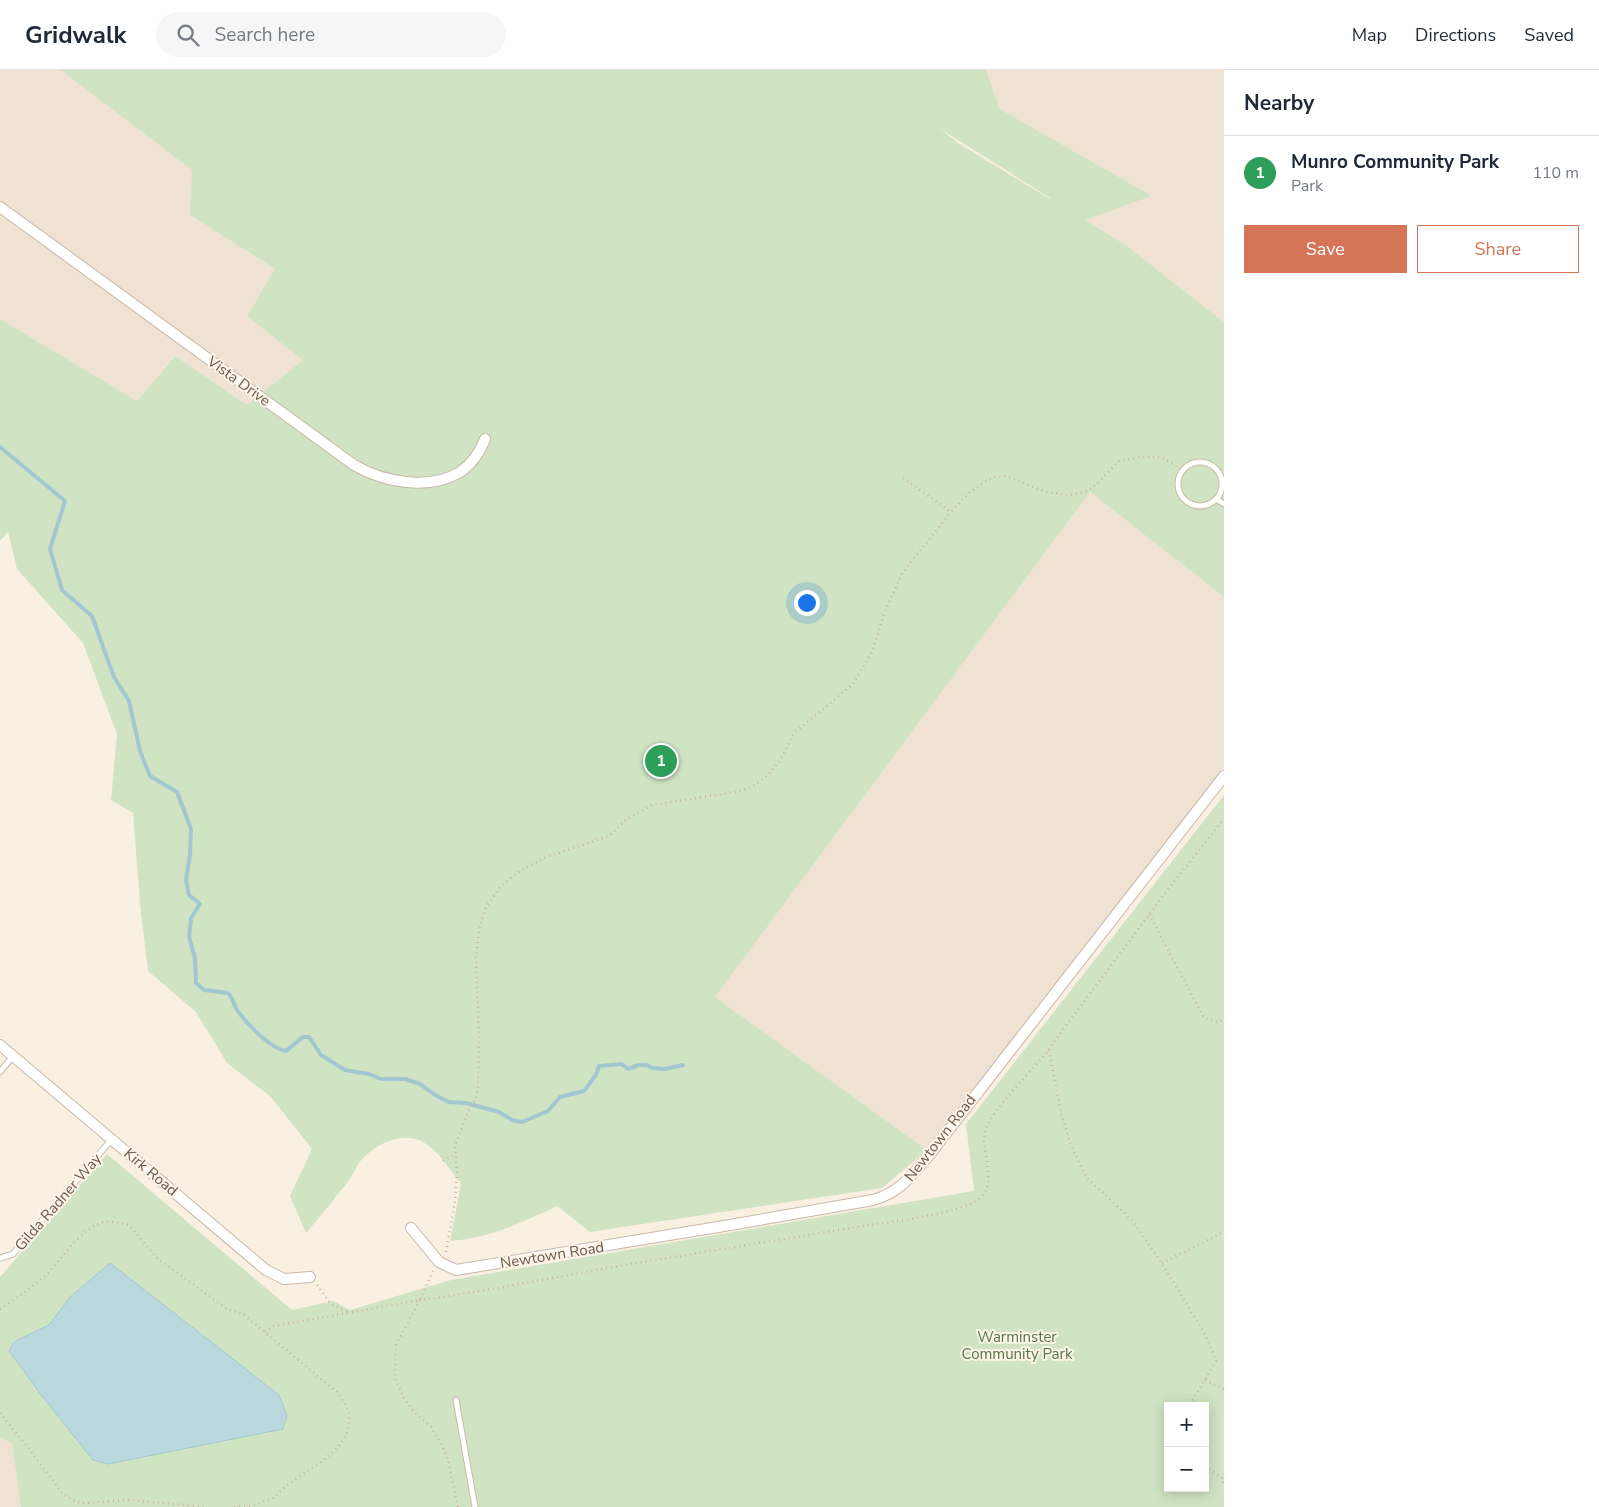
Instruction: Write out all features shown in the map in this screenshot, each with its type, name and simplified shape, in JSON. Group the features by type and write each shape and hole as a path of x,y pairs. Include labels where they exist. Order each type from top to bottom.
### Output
{"street":[{"name":"Vista Drive","path":"0,207 366,472 395,481 435,481 448,478 460,472 472,462 486,439"},
{"name":"Newtown Road","path":"439,1262 456,1270 730,1225 888,1196 907,1181 1224,776"},
{"name":"Kirk Road","path":"0,1045 266,1270 284,1279 310,1277"},
{"path":"411,1228 439,1262"}],"lane":[{"path":"1195,463 1209,464 1215,468 1222,481 1222,488 1216,499 1208,505 1201,506 1193,505 1187,501 1182,496 1178,483 1183,470 1195,463"},
{"path":"1216,499 1224,504"},
{"path":"0,1072 13,1056"},
{"name":"Gilda Radner Way","path":"0,1258 13,1254 112,1139"},
{"path":"456,1400 475,1507"}],"path":[{"path":"458,1507 448,1459 442,1445 432,1427 414,1412 403,1397 395,1377 396,1345 420,1300 429,1276 446,1251 455,1201 457,1172 455,1146 468,1112 476,1099 479,1064 476,957 478,932 486,907 500,886 520,871 544,858 609,836 628,818 652,805 734,792 752,787 768,775 781,759 793,734 858,678 872,652 885,611 904,572 950,512 969,493 986,481 995,477 1006,476 1046,492 1070,495 1085,492 1091,488 1119,461 1141,457 1161,457 1183,470"},
{"path":"903,478 950,512"},
{"path":"265,1332 274,1326 420,1300 467,1294 651,1260 960,1209 980,1198 987,1188 986,1130 992,1116 1049,1050 1050,1046 1150,914 1224,819"},
{"path":"1150,914 1204,1018 1217,1022 1224,1019"},
{"path":"1049,1050 1061,1113 1071,1145 1086,1177 1132,1220 1162,1263 1205,1334 1216,1361 1191,1402"},
{"path":"443,1161 456,1154"},
{"path":"0,1309 22,1295 44,1277 75,1241 90,1228 106,1222 129,1225 156,1257 226,1309 243,1314 338,1393 349,1410 349,1424 345,1438 335,1450 272,1499 251,1506 231,1507"},
{"path":"1162,1263 1224,1232"},
{"path":"310,1277 331,1304 351,1313"},
{"path":"1205,1380 1224,1389"},
{"path":"0,1413 62,1494 76,1502 129,1500 207,1507"},
{"path":"1209,1468 1223,1477 1224,1486"}],"shaded area":[{"path":"0,70 273,70 190,215 276,270 247,315 304,360 464,572 174,356 137,401 0,319"},
{"path":"986,70 1224,70 1224,322 1127,246 1084,220 1152,196 1000,109"},
{"path":"1090,492 1224,597 1224,767 927,1150 715,997"},
{"path":"0,1437 12,1444 21,1507 0,1507"}],"green space":[{"path":"61,70 986,70 1000,109 1152,196 1085,220 1127,246 1224,322 1224,597 1090,492 715,997 927,1150 882,1188 590,1232 557,1206 518,1224 492,1233 450,1241 461,1184 434,1150 423,1142 406,1138 388,1141 365,1156 347,1183 306,1233 290,1196 312,1149 271,1097 227,1063 196,1012 148,971 140,904 133,813 111,800 117,734 83,643 17,569 8,532 0,541 0,319 137,401 175,356 247,405 303,360 247,316 275,269 190,215 192,170","holes":["939,128 1050,198 958,143"]},
{"name":"Warminster Community Park","path":"1224,795 1224,1507 21,1507 12,1444 0,1437 0,1277 107,1154 292,1310 333,1301 350,1310 451,1280 974,1191 966,1124"}],"water":[{"path":"110,1263 279,1395 287,1416 283,1429 108,1464 93,1460 9,1351 14,1342 49,1325 70,1297"}],"waterway":[{"path":"0,447 65,501 50,549 62,590 92,616 114,677 129,701 140,751 150,776 177,792 191,829 190,855 186,880 189,895 200,904 191,918 189,937 195,958 196,983 204,990 228,993 246,1022 266,1041 280,1049 286,1051 303,1037 309,1037 321,1055 345,1070 369,1074 381,1079 405,1079 420,1084 449,1102 466,1103 499,1112 512,1120 522,1122 548,1111 560,1097 584,1091 596,1075 599,1066 622,1064 628,1069 639,1065 647,1065 652,1068 665,1069 683,1065"}],"place":[{"name":"Munro Community Park","path":"661,761"}]}
